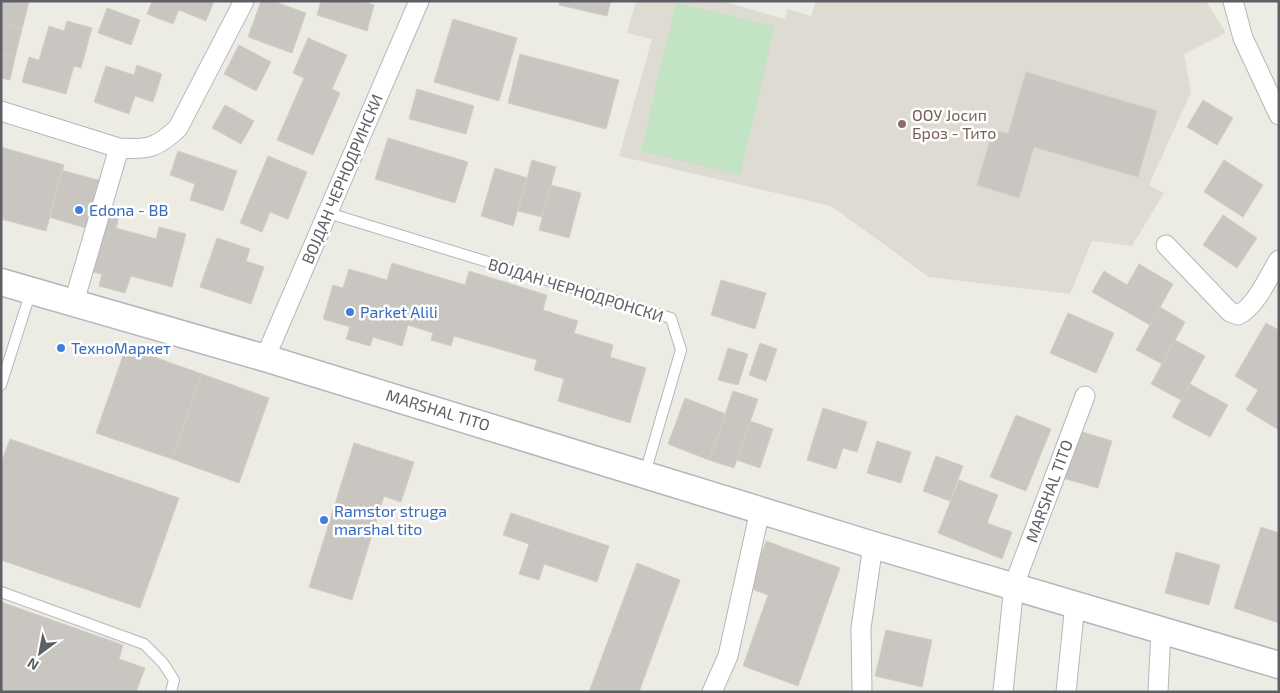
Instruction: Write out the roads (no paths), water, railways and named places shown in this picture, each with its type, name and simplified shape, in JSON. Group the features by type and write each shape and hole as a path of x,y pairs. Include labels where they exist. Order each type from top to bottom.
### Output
{"street":[{"path":"1,111 119,148 144,150 162,143 178,128 244,1"},
{"name":"ВОЈДАН ЧЕРНОДРИНСКИ","path":"265,358 419,1"},
{"path":"1233,1 1243,38 1279,115"},
{"path":"74,302 119,148"},
{"path":"1166,245 1230,312 1238,316 1251,305 1279,260"},
{"name":"MARSHAL TITO","path":"1,282 265,358 873,545 1279,665"},
{"name":"MARSHAL TITO","path":"1003,692 1014,586 1085,396"},
{"path":"712,692 728,656 760,510"},
{"path":"862,692 861,628 873,545"},
{"path":"1066,692 1076,604"},
{"path":"1158,692 1161,630"}],"lane":[{"name":"ВОЈДАН ЧЕРНОДРОНСКИ","path":"328,213 671,318 681,350 644,473"},
{"path":"1,385 31,291"},
{"path":"1,592 144,644 163,663 174,680 171,692"}],"place":[{"name":"ООУ Јосип Броз - Тито","path":"902,124"},
{"name":"Edona - BB","path":"79,210"},
{"name":"Parket Alili","path":"350,312"},
{"name":"ТехноМаркет","path":"61,348"},
{"name":"Ramstor struga marshal tito","path":"324,520"}]}
